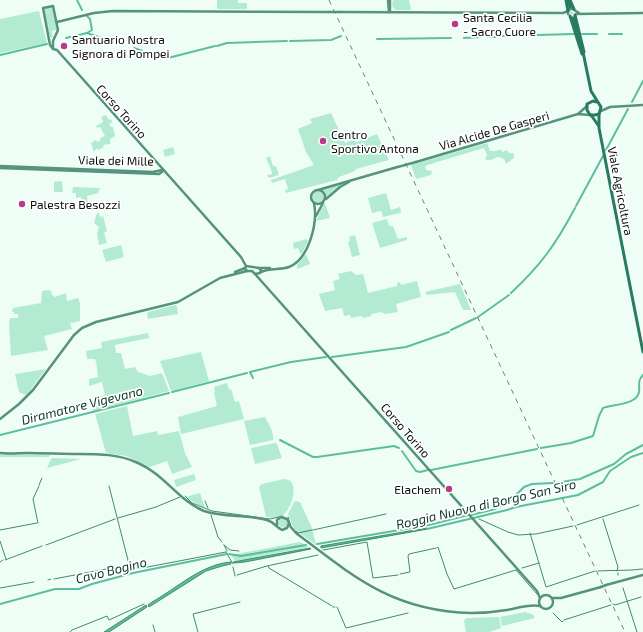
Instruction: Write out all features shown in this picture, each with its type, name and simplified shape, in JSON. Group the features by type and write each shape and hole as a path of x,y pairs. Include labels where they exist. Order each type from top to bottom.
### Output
{"main road":[{"path":"389,0 389,12"},
{"name":"Viale Agricoltura","path":"568,0 584,58 591,91 599,103 599,128 643,352"},
{"path":"53,6 58,30 54,39 53,49 50,45 42,8 53,6"},
{"path":"384,12 389,6"},
{"path":"389,6 396,12"},
{"path":"56,22 102,11 643,13"},
{"path":"49,39 54,39"},
{"name":"Corso Torino","path":"53,49 59,52 250,266"},
{"name":"Viale Agricoltura","path":"591,91 588,112 599,128"},
{"path":"588,105 593,101 610,107"},
{"name":"Via Alcide De Gasperi","path":"578,114 588,105"},
{"path":"591,115 610,107 643,105"},
{"name":"Via Alcide De Gasperi","path":"352,180 578,114 591,115"},
{"name":"Viale dei Mille","path":"0,167 153,172 163,170"},
{"path":"246,268 255,274 288,268 294,264 306,252 309,243 316,210 311,196 314,191 352,180"},
{"path":"314,203 318,204 340,187 352,180"},
{"path":"315,218 324,200 324,193 318,190"},
{"name":"Corso Torino","path":"241,257 246,268"},
{"path":"0,419 19,404 33,390 74,335 82,328 96,322 178,302 220,278 250,266 276,269"},
{"path":"259,268 261,280"},
{"name":"Corso Torino","path":"255,274 537,591 540,599"},
{"path":"0,453 99,454 121,457 133,461 147,468 188,502 202,510 220,515 267,520 277,525 280,529 286,529 296,533 359,580 384,594 407,602 440,610 473,613 530,606 540,606 543,609 548,609 561,598"},
{"path":"267,520 278,519 281,517 285,518 288,520 289,524 296,533"},
{"path":"277,525 278,519"},
{"path":"286,529 289,524"},
{"path":"530,606 545,595 549,595 552,598 561,598 643,575"},
{"name":"Corso Torino","path":"537,591 545,595"},
{"path":"552,598 554,604"},
{"path":"540,599 540,606"}],"shaded area":[{"path":"217,0 238,0 238,3 247,3 247,9 217,9"},
{"path":"393,0 409,0 411,10 395,10 392,6"},
{"path":"52,7 57,30 52,31 53,37 50,38 44,9"},
{"path":"39,11 47,43 0,53 0,19"},
{"name":"Centro Sportivo Antona","path":"331,113 345,143 354,139 356,142 377,134 389,160 356,169 355,171 339,177 337,180 286,193 285,190 288,189 285,179 272,183 271,180 314,165 306,152 298,129 312,123 310,119"},
{"path":"106,115 109,120 110,119 113,122 109,124 113,127 115,136 110,139 110,144 103,145 104,147 98,150 97,148 94,152 91,143 96,140 97,142 101,140 100,138 105,136 100,127 97,128 96,126 103,122 101,117"},
{"path":"487,143 490,151 501,149 502,152 507,150 509,153 513,153 514,158 506,164 504,159 499,157 487,160 485,159 487,155 484,148 425,166 426,170 432,171 431,175 416,179 411,165"},
{"path":"173,147 175,154 165,157 163,150"},
{"path":"270,156 273,166 276,166 279,175 269,178 267,175 272,174 272,172 266,158"},
{"path":"54,182 62,182 63,192 54,192"},
{"path":"343,184 326,197 322,190"},
{"path":"73,187 100,188 98,193 87,196 88,203 82,204 81,197 76,198 76,193 72,193"},
{"path":"318,191 322,193 324,197 322,201 318,203 314,201 312,197 314,193"},
{"path":"386,193 391,210 400,207 401,212 383,217 381,211 372,213 368,198"},
{"path":"325,203 330,218 316,221 320,212"},
{"path":"97,213 99,213 100,217 103,216 107,231 104,233 107,243 99,245 97,234 99,227 94,223"},
{"path":"387,219 389,226 393,226 398,239 407,237 407,240 380,248 372,223"},
{"path":"355,235 360,255 352,257 348,242 350,241 349,237"},
{"path":"306,239 308,241 301,255 298,248 294,249 293,243"},
{"path":"121,245 124,257 106,262 102,250"},
{"path":"306,254 310,264 297,269 297,265"},
{"path":"351,271 356,275 363,274 368,293 397,286 397,283 400,282 401,285 417,281 421,297 396,304 398,312 385,314 381,312 371,314 372,316 363,318 362,316 351,318 350,315 344,316 342,308 325,311 319,294 335,290 333,281 340,279 338,274"},
{"path":"460,284 471,310 463,310 455,292 427,295 425,292"},
{"path":"49,290 55,297 66,293 67,301 78,298 80,303 80,321 70,323 72,329 44,336 48,350 11,356 10,318 18,318 18,314 14,314 14,312 12,312 13,308 41,303 42,291"},
{"path":"175,305 177,306 178,314 148,319 148,312"},
{"path":"148,333 149,338 115,345 116,353 121,353 125,369 135,367 138,372 150,376 162,373 169,391 93,411 90,401 96,400 95,397 105,395 102,382 89,386 89,379 98,377 97,365 95,359 87,359 86,351 102,348 101,342"},
{"path":"201,352 209,381 171,391 160,361"},
{"path":"46,369 28,393 25,395 19,392 15,374"},
{"path":"227,383 229,390 231,389 235,402 239,401 244,419 181,434 178,417 217,406 214,387"},
{"path":"127,406 133,436 157,431 158,435 179,431 185,453 192,467 172,474 167,461 150,467 126,456 106,453 95,414"},
{"path":"265,417 270,425 273,440 250,445 244,421"},
{"path":"275,443 277,444 282,458 255,464 251,448"},
{"path":"0,455 50,455 49,457 0,457"},
{"path":"51,459 81,459 47,468"},
{"path":"194,474 196,480 176,487 174,480"},
{"path":"284,479 289,480 294,488 290,506 284,514 280,516 271,518 266,517 259,487 262,484"},
{"path":"200,493 205,508 186,497"},
{"path":"296,501 300,502 312,528 316,545 294,529 288,514"},
{"path":"283,518 288,523 283,528 278,523"},
{"path":"428,529 321,548 321,546"},
{"path":"300,542 309,547 235,561 231,555"},
{"path":"311,549 245,562 233,562"},
{"path":"231,562 231,564 206,571 149,607 148,605 152,602 200,572 210,567"},
{"path":"146,605 147,607 109,632 104,632"},
{"path":"525,612 532,614 535,618 502,626 500,617"},
{"path":"499,617 501,628 489,632 466,632 464,620 467,618"}],"waterway":[{"path":"77,0 82,10"},
{"path":"66,38 87,33 92,30 90,19 87,16"},
{"path":"87,33 117,43"},
{"path":"537,35 575,34"},
{"path":"582,34 597,34"},
{"path":"609,34 622,34"},
{"path":"498,36 534,35"},
{"path":"290,41 331,40 341,36"},
{"path":"464,38 480,37"},
{"path":"488,37 495,37"},
{"path":"377,39 451,38"},
{"path":"217,46 227,43 287,41"},
{"path":"0,55 47,44"},
{"path":"158,56 168,58 215,46"},
{"path":"134,48 151,54"},
{"name":"Diramatore Vigevano","path":"632,102 643,81"},
{"name":"Diramatore Vigevano","path":"606,150 628,109"},
{"name":"Diramatore Vigevano","path":"576,206 603,156"},
{"name":"Diramatore Vigevano","path":"511,293 547,254 575,208"},
{"name":"Diramatore Vigevano","path":"478,317 509,295"},
{"name":"Diramatore Vigevano","path":"451,330 476,318"},
{"name":"Diramatore Vigevano","path":"332,357 406,347 449,332"},
{"name":"Diramatore Vigevano","path":"250,372 291,362 326,357"},
{"name":"Diramatore Vigevano","path":"250,372 253,378"},
{"name":"Diramatore Vigevano","path":"172,392 247,373"},
{"path":"541,448 571,443 593,436 603,408 629,402 634,399 639,392 639,381 643,375"},
{"name":"Diramatore Vigevano","path":"0,435 169,393"},
{"path":"280,440 313,457 394,446 399,448"},
{"name":"Cavo Bogino","path":"556,483 580,479 614,464 626,454 643,445"},
{"path":"431,470 537,449"},
{"path":"402,451 416,471 420,472 428,470"},
{"name":"Roggia Nuova di Borgo San Siro","path":"427,529 516,507 578,495 603,482 610,471 631,457 643,453"},
{"path":"39,485 42,478"},
{"name":"Cavo Bogino","path":"471,515 495,509 511,500 524,487 532,484 553,483"},
{"path":"38,523 33,499 39,486"},
{"path":"109,486 129,564"},
{"path":"185,496 192,503 212,511 270,519 283,516"},
{"path":"118,518 156,507 180,497"},
{"path":"205,501 208,508"},
{"path":"577,525 639,505"},
{"path":"313,530 386,514"},
{"path":"211,515 218,537 222,542"},
{"name":"Roggia Nuova di Borgo San Siro","path":"317,544 429,525 468,515"},
{"path":"288,517 291,526"},
{"name":"Roggia Nuova di Borgo San Siro","path":"474,518 479,517"},
{"path":"46,545 115,519"},
{"path":"479,519 518,535 536,534 573,526"},
{"path":"603,519 618,567 617,571"},
{"path":"0,530 37,523"},
{"path":"296,531 298,533 312,530"},
{"path":"530,533 546,587 595,571"},
{"path":"0,541 6,559"},
{"path":"323,550 367,542 373,578 398,575"},
{"path":"224,545 230,550 239,551"},
{"path":"224,545 227,551"},
{"name":"Cavo Bogino","path":"229,554 241,556 306,545"},
{"path":"5,560 42,546"},
{"path":"437,548 438,547 447,574 454,589 516,570 537,594"},
{"path":"400,574 410,572 409,554 436,548"},
{"name":"Cavo Bogino","path":"226,552 233,564"},
{"name":"Cavo Bogino","path":"129,565 132,570 226,552"},
{"name":"Cavo Bogino","path":"0,604 55,589 79,589 133,573 227,554"},
{"path":"237,575 267,566 318,555"},
{"path":"522,568 539,563"},
{"path":"54,579 127,565"},
{"path":"268,566 332,606"},
{"path":"233,567 235,576"},
{"path":"598,571 643,569"},
{"path":"0,588 34,582"},
{"path":"623,588 637,632"},
{"path":"613,604 615,605 641,597"},
{"path":"198,632 193,614 240,602"},
{"path":"70,632 107,616 109,620 144,604"},
{"path":"564,620 611,605"},
{"path":"337,607 346,628 408,613"},
{"path":"553,613 562,622 563,621"},
{"path":"153,625 155,632"}],"tunnel":[{"path":"570,7 573,18"}],"railway":[{"path":"329,0 625,632"}],"place":[{"name":"Santa Cecilia - Sacro Cuore","path":"455,24"},
{"name":"Santuario Nostra Signora di Pompei","path":"64,46"},
{"name":"Centro Sportivo Antona","path":"323,141"},
{"name":"Palestra Besozzi","path":"22,204"},
{"name":"Elachem","path":"449,489"}]}
